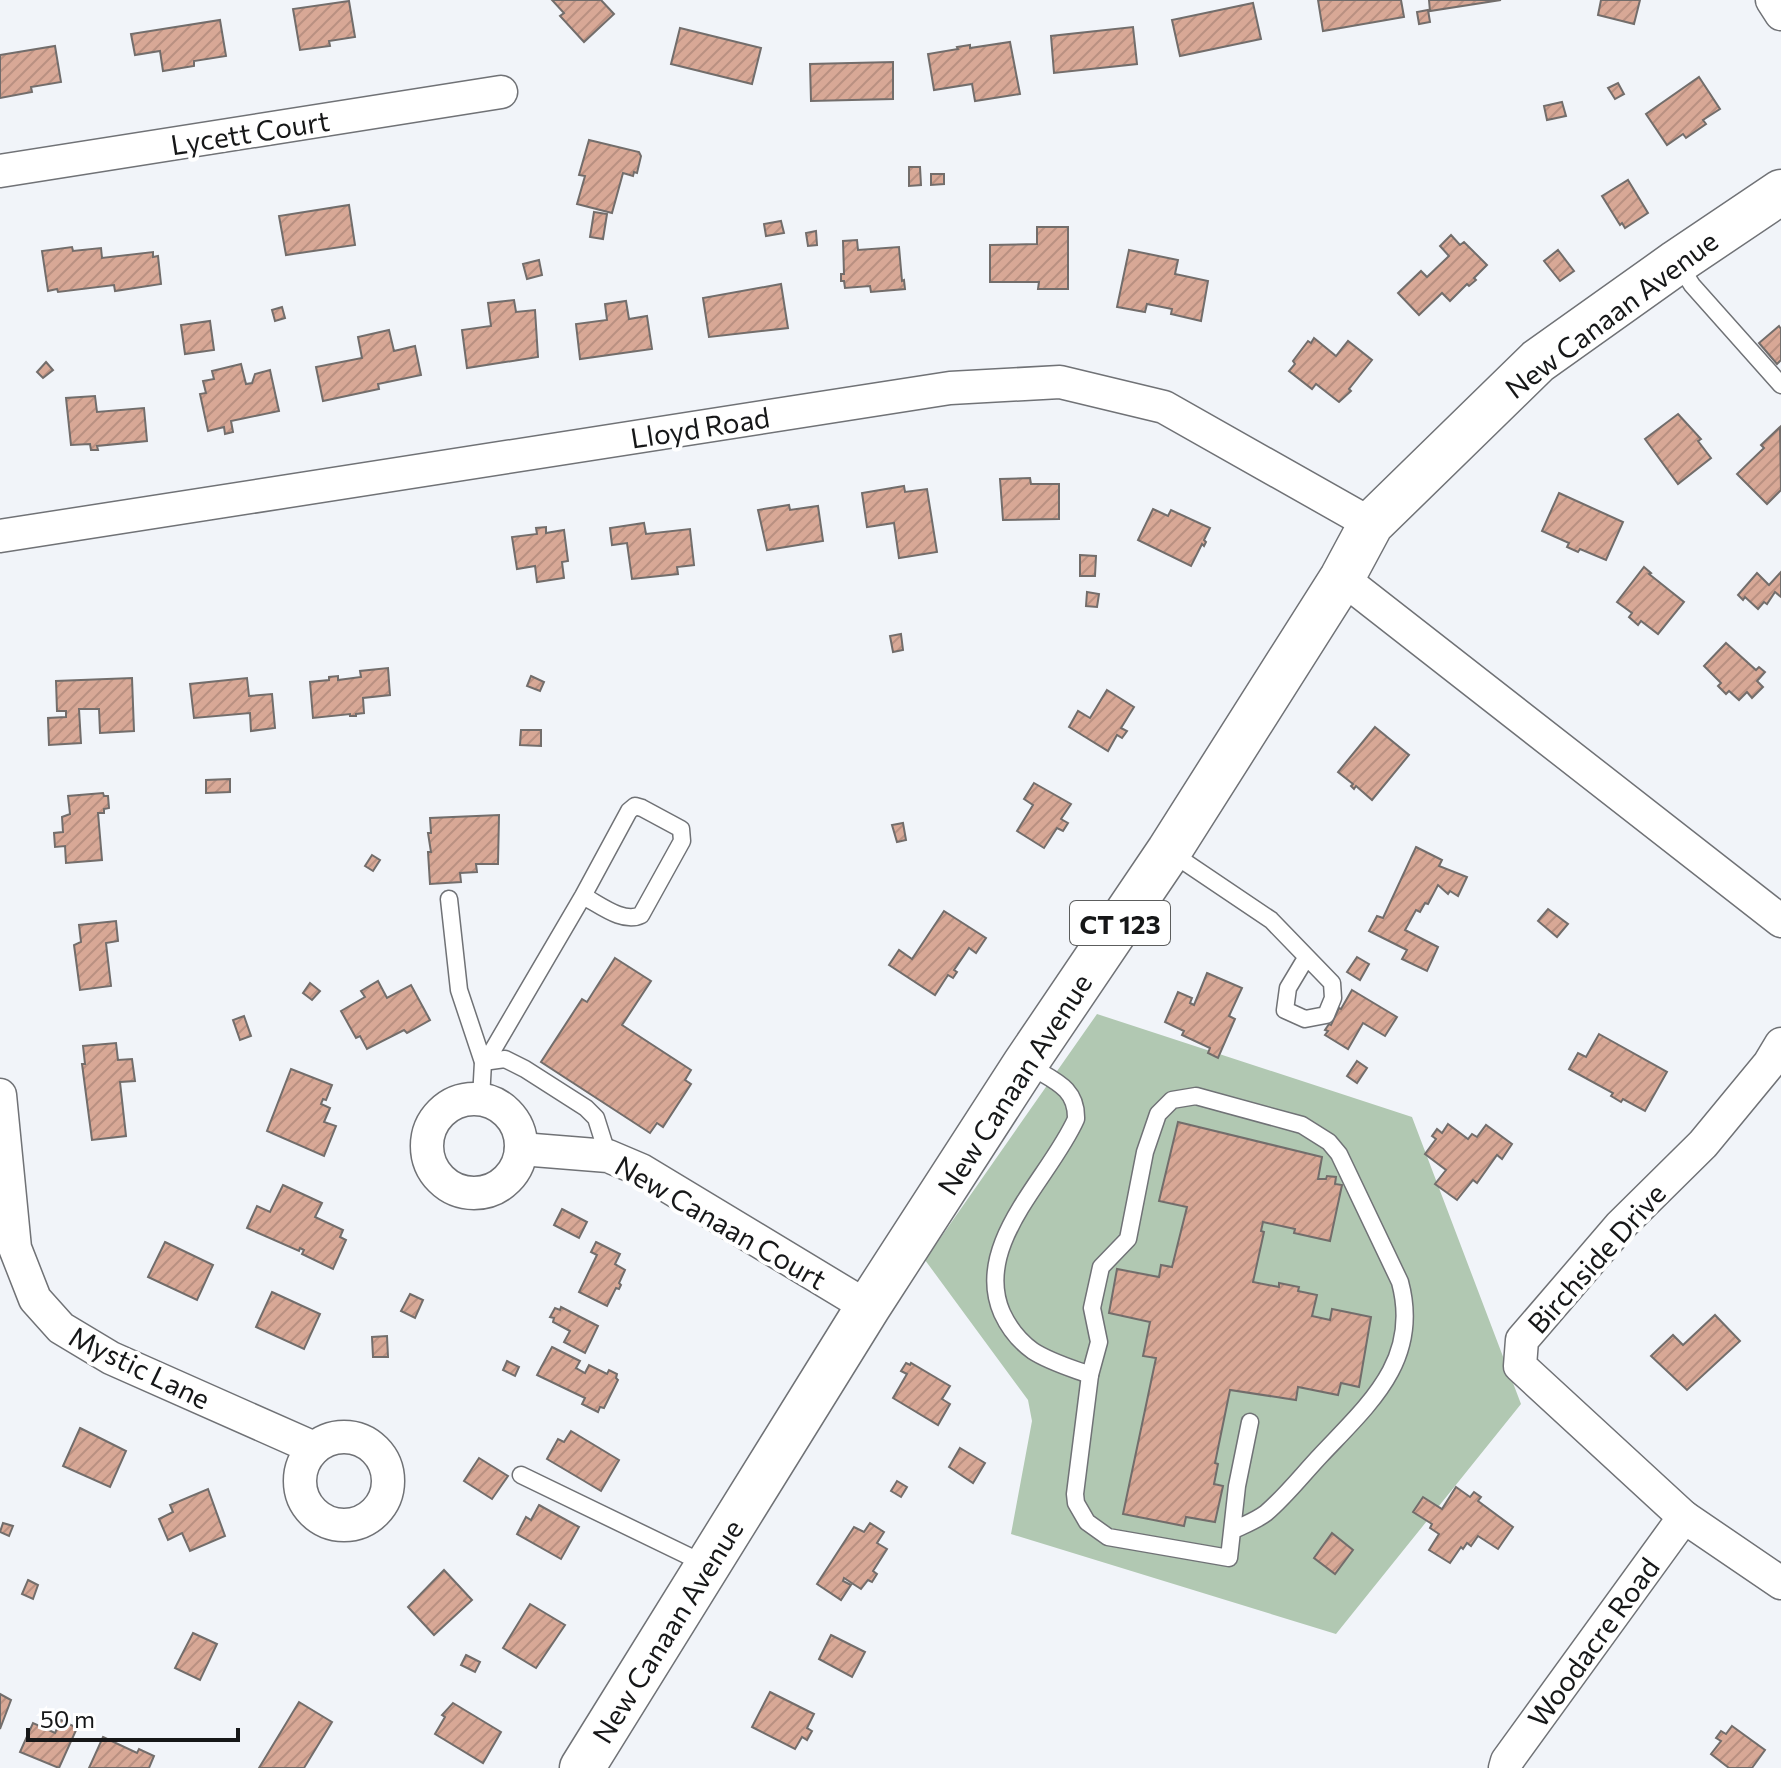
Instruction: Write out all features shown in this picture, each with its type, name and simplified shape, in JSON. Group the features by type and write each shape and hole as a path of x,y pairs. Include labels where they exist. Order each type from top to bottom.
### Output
{"main road":[{"name":"New Canaan Avenue","path":"582,1768 868,1307 1025,1064 1169,851 1342,578 1371,524 1538,361 1781,192"}],"street":[{"path":"1772,0 1781,14"},
{"name":"Lycett Court","path":"0,171 501,92"},
{"name":"Lloyd Road","path":"0,536 950,388 1060,382 1164,407 1371,524"},
{"path":"1342,578 1781,921"},
{"name":"Birchside Drive","path":"1781,1044 1769,1064 1703,1144 1620,1226 1522,1340 1520,1366 1684,1517 1781,1583"},
{"name":"Mystic Lane","path":"0,1095 8,1248 35,1299 61,1328 111,1358 314,1448"},
{"path":"481,1099 495,1103 511,1116 520,1134 521,1149 512,1173 501,1184 487,1191 462,1192 448,1186 437,1175 427,1152 428,1137 436,1118 455,1102 481,1099"},
{"name":"New Canaan Court","path":"521,1149 608,1156 641,1170 868,1307"},
{"name":"Woodacre Road","path":"1505,1768 1516,1748 1684,1517"}],"lane":[{"path":"1677,262 1692,285 1781,385"},
{"path":"481,1099 485,1061 583,896 629,811 635,806 681,829 682,841 641,915 633,919 623,917 583,896"},
{"path":"1169,851 1271,920 1306,958"},
{"path":"449,899 459,990 485,1061"},
{"path":"485,1061 505,1059 586,1108 596,1118 608,1156"},
{"path":"1025,1064 1070,1093 1075,1101 1076,1119 1005,1237 996,1266 998,1302 1008,1324 1024,1344 1043,1357 1090,1375"},
{"path":"1234,1530 1265,1514 1383,1388 1403,1334 1403,1293 1339,1154 1314,1130 1209,1099 1184,1096 1172,1100 1158,1114 1145,1152 1128,1239 1101,1267 1092,1308 1099,1342 1090,1375 1075,1482 1076,1503 1087,1522 1108,1537 1229,1558 1237,1486 1250,1422"},
{"path":"521,1475 707,1564"}],"green space":[{"path":"1097,1014 1412,1117 1521,1404 1336,1634 1011,1534 1032,1421 1028,1400 925,1260"}],"building":[{"path":"552,0 601,0 614,14 584,42 560,16 564,13"},
{"path":"1318,0 1401,0 1404,17 1323,31"},
{"path":"1429,0 1501,0 1430,11"},
{"path":"1601,0 1640,0 1634,24 1598,15"},
{"path":"349,1 355,37 329,41 330,46 300,50 293,9"},
{"path":"1253,3 1261,39 1180,56 1172,20"},
{"path":"1428,10 1430,22 1419,24 1417,12"},
{"path":"220,20 226,56 194,61 194,66 163,71 160,51 135,55 131,34"},
{"path":"1133,27 1137,64 1054,73 1051,36"},
{"path":"680,28 761,48 752,84 671,64"},
{"path":"1010,42 1020,94 975,101 972,84 934,90 928,54 970,45 970,48"},
{"path":"55,46 61,82 31,87 32,92 0,98 0,55"},
{"path":"893,62 893,99 811,101 810,64"},
{"path":"1699,77 1720,109 1703,120 1706,124 1686,138 1683,134 1667,145 1646,114"},
{"path":"1618,83 1624,94 1615,99 1608,88"},
{"path":"1562,102 1566,116 1547,120 1544,106"},
{"path":"589,140 639,152 641,156 637,173 634,172 633,176 623,173 612,213 577,204 585,176 579,175"},
{"path":"909,167 920,167 921,185 909,186"},
{"path":"931,174 944,174 944,184 931,185"},
{"path":"1628,180 1648,213 1625,228 1602,196"},
{"path":"349,205 355,245 286,255 279,216"},
{"path":"594,212 607,214 603,239 590,237"},
{"path":"781,221 784,233 766,236 764,224"},
{"path":"1037,227 1068,227 1068,289 1038,289 1039,282 990,282 990,245 1037,244"},
{"path":"816,231 817,245 808,246 806,233"},
{"path":"1451,235 1460,245 1464,242 1487,265 1474,278 1476,280 1469,286 1467,284 1450,301 1442,293 1419,315 1398,293 1421,271 1427,277 1449,256 1440,246"},
{"path":"857,240 858,250 899,247 905,289 871,292 870,286 845,288 844,281 841,281 841,274 844,274 843,241"},
{"path":"72,247 73,251 101,248 102,258 153,252 153,257 158,256 161,284 115,291 114,285 48,291 42,251"},
{"path":"1129,250 1178,260 1175,274 1208,281 1201,321 1171,314 1172,309 1147,304 1145,312 1117,307"},
{"path":"1558,250 1574,271 1560,281 1544,261"},
{"path":"539,260 542,275 527,279 523,264"},
{"path":"781,284 788,328 709,337 703,298"},
{"path":"514,300 516,312 535,310 538,357 467,368 462,330 491,326 488,303"},
{"path":"626,301 629,319 647,316 652,349 580,359 576,324 607,320 605,304"},
{"path":"282,307 285,318 275,321 272,310"},
{"path":"210,321 214,350 185,354 181,325"},
{"path":"1779,326 1781,360 1777,364 1759,343"},
{"path":"389,330 394,351 415,346 421,375 378,384 379,389 323,401 316,367 362,358 358,337"},
{"path":"1314,338 1336,356 1348,341 1372,360 1349,389 1351,391 1339,402 1316,384 1312,389 1289,371 1308,341 1311,343"},
{"path":"46,362 53,370 43,378 37,372"},
{"path":"241,364 246,384 252,383 255,374 270,370 279,411 231,421 233,432 225,434 224,427 208,431 200,394 206,393 203,381 214,379 212,371"},
{"path":"95,396 97,412 144,408 147,441 97,446 98,450 91,450 90,444 71,445 66,398"},
{"path":"1678,414 1701,439 1698,441 1711,458 1678,484 1645,439"},
{"path":"1780,427 1781,490 1767,504 1737,474"},
{"path":"1030,478 1031,484 1059,484 1059,519 1003,520 1000,479"},
{"path":"904,486 905,492 927,489 937,552 899,558 894,523 867,527 862,493"},
{"path":"1559,493 1623,522 1606,560 1580,549 1578,552 1567,547 1569,543 1542,531"},
{"path":"789,505 790,510 818,506 823,541 767,550 758,510"},
{"path":"1153,509 1168,516 1171,510 1210,528 1204,546 1202,544 1191,566 1138,540"},
{"path":"644,523 646,534 690,529 694,565 677,567 678,574 632,579 627,543 612,545 610,528"},
{"path":"546,527 546,533 564,530 568,561 562,562 564,578 537,582 535,566 517,569 512,537 537,534 536,528"},
{"path":"1080,555 1096,556 1095,576 1080,576"},
{"path":"1644,567 1684,602 1658,634 1641,621 1638,625 1629,617 1632,613 1617,602"},
{"path":"1781,572 1781,597 1775,592 1767,604 1764,602 1758,609 1738,595 1757,573 1769,585"},
{"path":"1087,592 1099,594 1097,607 1086,606"},
{"path":"901,634 903,650 893,652 890,636"},
{"path":"1726,643 1756,670 1759,667 1765,672 1757,681 1763,687 1752,698 1747,692 1739,700 1729,691 1726,694 1718,686 1721,683 1704,666"},
{"path":"388,668 390,695 363,698 364,713 313,718 310,682 338,676 338,680 361,677 360,671"},
{"path":"531,676 544,682 540,691 527,686"},
{"path":"132,678 134,731 100,733 99,709 79,709 81,743 49,745 48,718 66,717 66,711 57,711 56,681"},
{"path":"247,678 249,696 272,694 275,728 251,731 250,713 194,718 190,684"},
{"path":"1107,690 1134,707 1121,728 1127,731 1122,738 1117,735 1108,751 1069,727 1078,711 1090,718"},
{"path":"1375,727 1409,755 1372,800 1356,786 1354,789 1353,784 1338,772"},
{"path":"521,730 541,730 541,746 520,745"},
{"path":"230,779 230,792 206,793 206,780"},
{"path":"1034,783 1071,804 1061,819 1068,823 1063,831 1057,828 1044,848 1017,831 1033,805 1024,799"},
{"path":"103,793 108,796 109,808 104,809 104,813 98,813 102,860 66,863 65,846 55,847 54,833 63,832 62,817 70,814 68,796"},
{"path":"499,815 498,864 476,864 477,872 460,873 461,882 430,884 430,818"},
{"path":"903,823 906,840 897,842 892,825"},
{"path":"1416,847 1442,860 1439,866 1467,877 1458,896 1450,891 1448,894 1438,885 1428,904 1425,903 1420,912 1416,910 1405,930 1438,947 1427,971 1402,959 1407,950 1369,931 1377,916 1383,918"},
{"path":"372,855 380,860 373,871 365,866"},
{"path":"1548,909 1568,924 1557,937 1538,921"},
{"path":"944,911 986,938 976,953 969,948 954,970 957,972 953,978 948,975 935,995 889,965 899,950 912,959"},
{"path":"116,921 118,941 106,943 111,986 80,990 74,945 81,942 79,925"},
{"path":"1357,957 1369,964 1360,980 1347,972"},
{"path":"615,958 651,981 622,1025 691,1070 685,1080 691,1084 663,1127 657,1123 650,1133 541,1062 582,999 587,1002"},
{"path":"1207,973 1242,988 1229,1016 1235,1019 1218,1058 1208,1053 1210,1048 1182,1035 1184,1031 1165,1022 1178,992 1192,998 1190,1003 1194,1005"},
{"path":"378,981 387,998 411,985 430,1020 367,1049 360,1036 356,1038 341,1011 365,997 361,991"},
{"path":"310,983 320,991 312,1000 303,993"},
{"path":"1352,990 1397,1017 1385,1036 1363,1023 1348,1049 1325,1035 1328,1031 1325,1030"},
{"path":"244,1016 251,1036 240,1040 233,1020"},
{"path":"1599,1034 1667,1072 1645,1111 1623,1099 1621,1102 1611,1096 1613,1093 1569,1069 1578,1053 1586,1057"},
{"path":"116,1043 118,1060 132,1059 135,1081 120,1082 126,1136 92,1140 82,1064 85,1064 83,1046"},
{"path":"1357,1061 1367,1068 1357,1083 1347,1076"},
{"path":"291,1069 332,1085 321,1104 330,1108 324,1122 336,1126 324,1156 267,1131"},
{"path":"1178,1122 1322,1157 1318,1179 1336,1177 1335,1184 1342,1185 1330,1241 1263,1222 1261,1231 1264,1232 1253,1282 1299,1287 1298,1291 1317,1295 1312,1316 1330,1320 1332,1309 1371,1317 1359,1387 1341,1383 1338,1395 1298,1387 1296,1400 1230,1390 1215,1463 1218,1464 1214,1484 1223,1486 1215,1522 1186,1517 1184,1526 1123,1514 1156,1358 1143,1356 1150,1322 1109,1313 1117,1269 1159,1277 1161,1265 1172,1267 1187,1207 1159,1201"},
{"path":"1448,1124 1468,1139 1472,1134 1477,1137 1486,1125 1512,1144 1502,1159 1497,1155 1477,1183 1473,1180 1457,1200 1435,1184 1446,1170 1425,1154 1436,1139 1432,1136 1437,1129 1442,1133"},
{"path":"283,1185 322,1203 315,1217 343,1230 340,1237 346,1240 333,1269 302,1254 304,1250 300,1248 299,1251 247,1228 257,1206 270,1212"},
{"path":"562,1209 587,1222 579,1238 554,1225"},
{"path":"165,1242 213,1265 197,1300 148,1277"},
{"path":"596,1242 620,1254 615,1264 625,1270 619,1289 616,1288 607,1306 579,1292 597,1255 591,1252"},
{"path":"272,1292 320,1314 304,1349 256,1327"},
{"path":"410,1294 423,1300 415,1318 401,1311"},
{"path":"561,1307 598,1326 585,1353 564,1342 570,1331 550,1317 555,1308 560,1310"},
{"path":"1715,1315 1740,1341 1687,1390 1651,1356 1673,1335 1683,1345"},
{"path":"387,1336 388,1357 373,1357 372,1337"},
{"path":"552,1347 580,1361 576,1368 585,1373 589,1365 607,1374 609,1370 617,1374 618,1380 604,1408 600,1407 598,1412 582,1404 585,1398 537,1375"},
{"path":"507,1361 519,1367 515,1376 503,1370"},
{"path":"906,1363 950,1386 942,1399 950,1404 938,1425 893,1398 907,1374 901,1371"},
{"path":"80,1428 126,1451 110,1487 63,1466"},
{"path":"571,1431 619,1460 601,1491 547,1459 558,1439 564,1442"},
{"path":"960,1448 985,1463 973,1483 949,1467"},
{"path":"479,1458 508,1476 492,1499 464,1481"},
{"path":"897,1481 907,1487 901,1497 891,1491"},
{"path":"1456,1487 1470,1497 1474,1492 1481,1497 1478,1501 1513,1527 1498,1549 1478,1536 1471,1546 1467,1543 1463,1549 1461,1547 1450,1563 1429,1550 1439,1534 1430,1528 1432,1524 1413,1512 1423,1497 1442,1509"},
{"path":"208,1489 225,1536 190,1551 182,1533 168,1540 159,1519 173,1512 170,1505"},
{"path":"539,1505 579,1527 561,1559 517,1534 526,1517 531,1520"},
{"path":"3,1523 13,1526 9,1536 0,1532"},
{"path":"870,1523 884,1532 877,1543 887,1549 873,1571 877,1574 872,1582 868,1580 861,1589 844,1578 843,1581 851,1585 841,1600 817,1584 854,1527 864,1532"},
{"path":"1332,1533 1353,1550 1335,1574 1314,1558"},
{"path":"444,1570 472,1600 434,1635 408,1607"},
{"path":"28,1580 38,1585 33,1599 22,1594"},
{"path":"530,1604 565,1625 536,1668 503,1648"},
{"path":"193,1633 217,1644 200,1680 175,1668"},
{"path":"831,1635 865,1652 852,1677 819,1659"},
{"path":"466,1655 480,1662 475,1672 461,1665"},
{"path":"770,1692 814,1714 807,1728 812,1731 807,1740 802,1737 795,1749 752,1727"},
{"path":"0,1694 11,1700 0,1729"},
{"path":"299,1702 332,1722 304,1768 259,1768"},
{"path":"453,1703 501,1732 483,1763 435,1734 445,1717 442,1715"},
{"path":"61,1720 77,1728 59,1768 20,1752 33,1723 55,1733"},
{"path":"1732,1726 1765,1750 1752,1768 1729,1768 1711,1754 1721,1741 1716,1738 1721,1731 1726,1734"},
{"path":"103,1737 137,1753 139,1749 154,1756 149,1768 89,1768"}]}
